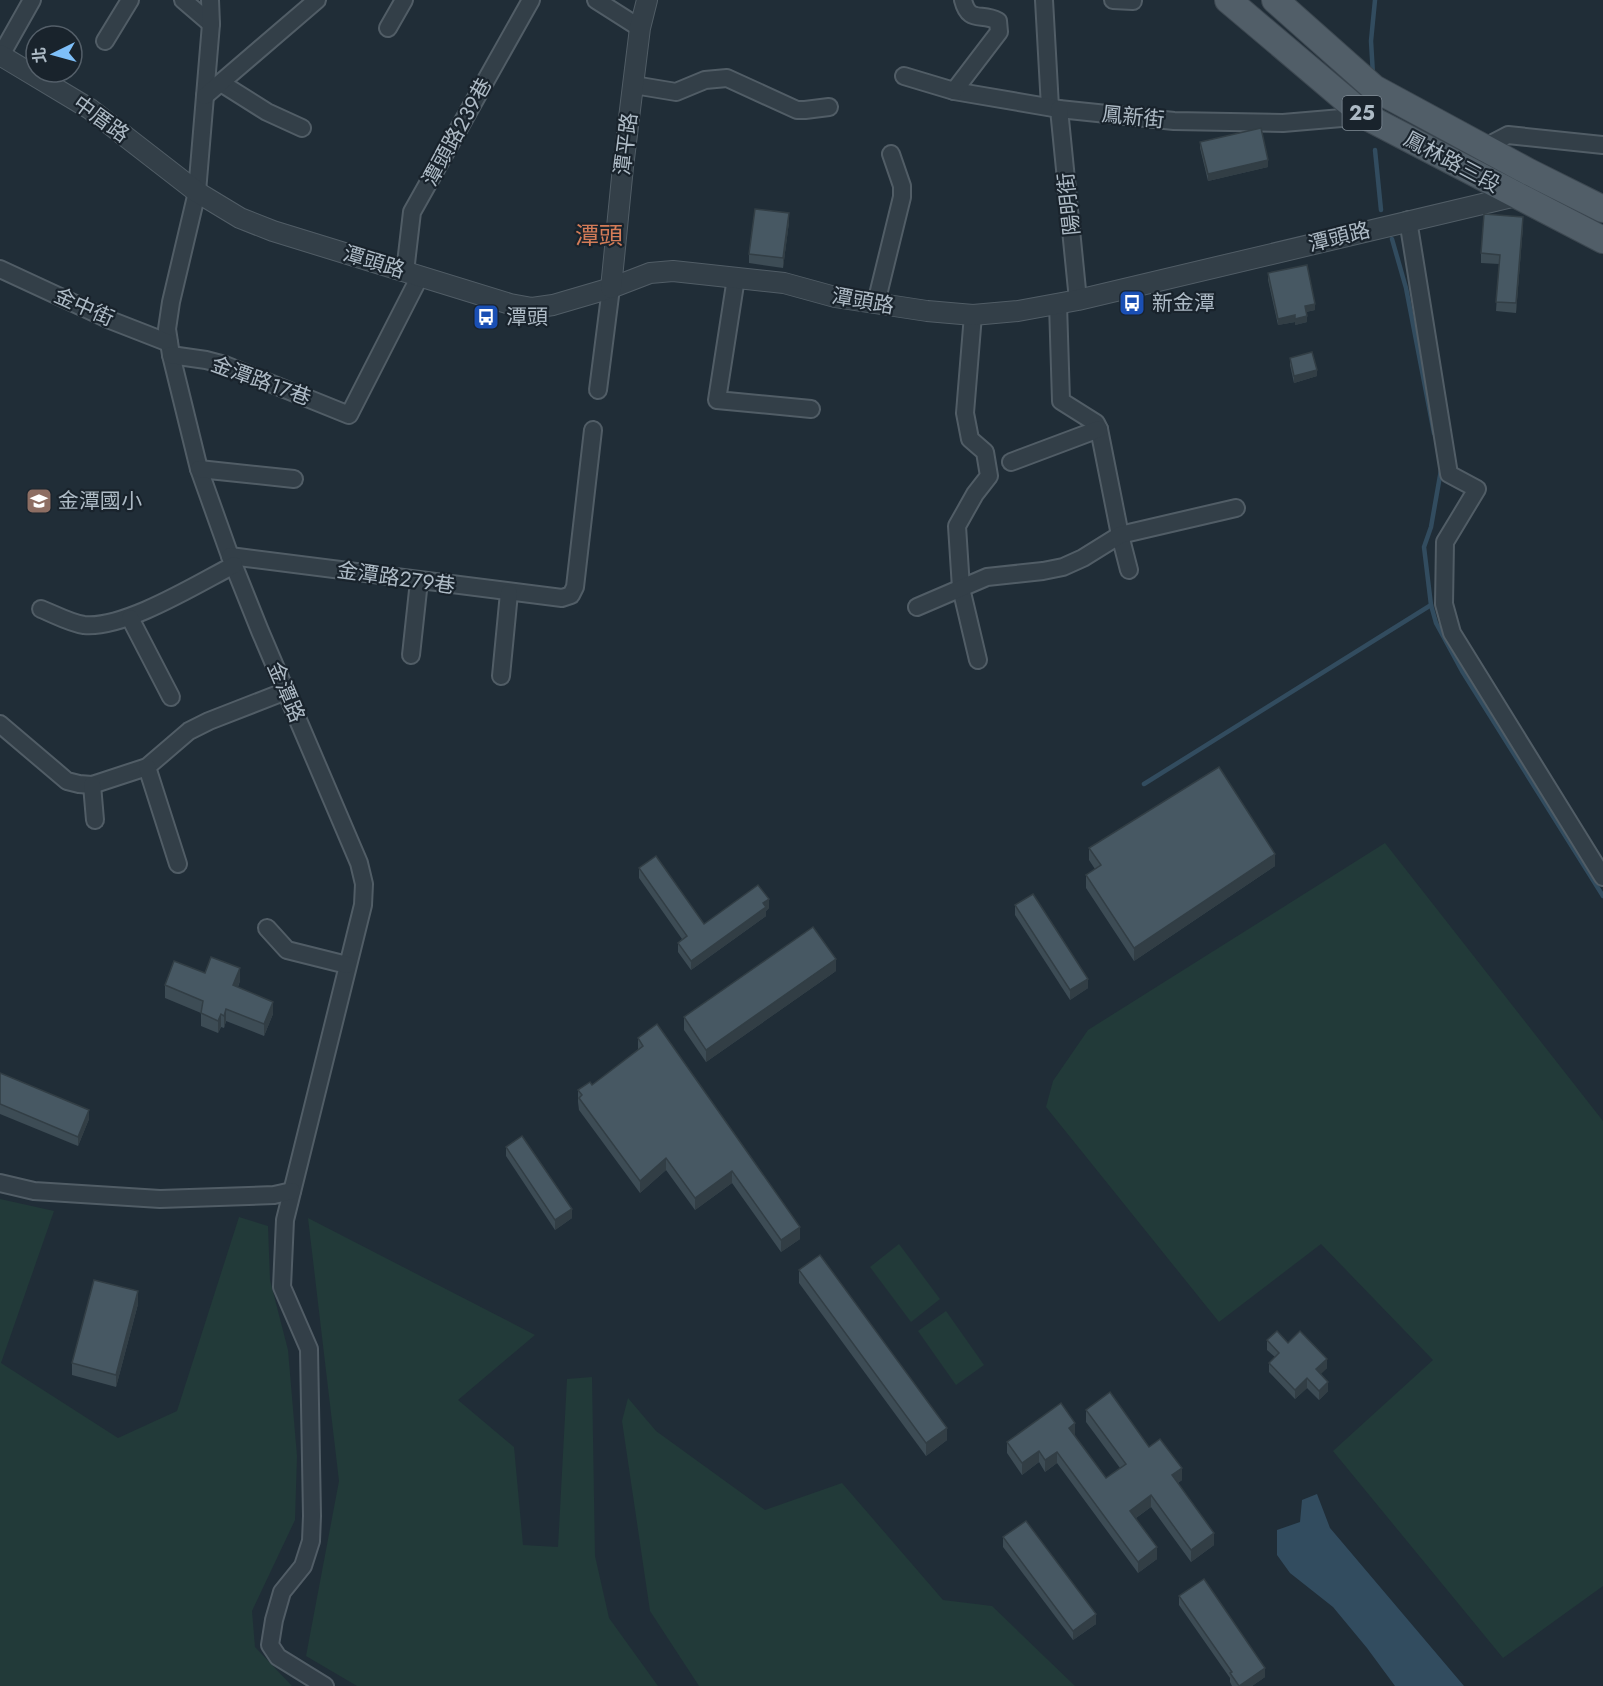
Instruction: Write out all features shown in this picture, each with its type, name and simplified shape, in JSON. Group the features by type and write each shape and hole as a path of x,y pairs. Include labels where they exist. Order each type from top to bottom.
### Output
{"main road":[{"name":"鳳林路三段","path":"1228,0 1365,116 1603,240"},
{"name":"鳳林路三段","path":"1275,0 1374,87 1529,172 1603,209"}],"street":[{"path":"1,55 32,0"},
{"path":"105,42 130,0"},
{"path":"183,0 211,24"},
{"name":"金潭路","path":"210,0 211,24 197,192 171,302 167,329 170,349 199,469 232,560 359,863 364,884 363,905 285,1220 282,1287 309,1349 311,1541 303,1566 282,1593 270,1645 278,1656 325,1686"},
{"path":"205,96 317,0"},
{"path":"388,28 404,0"},
{"name":"潭頭路239巷","path":"413,274 412,212 531,0"},
{"path":"596,0 640,28"},
{"name":"潭平路","path":"611,288 640,28 648,0"},
{"path":"954,91 999,32 1000,26 998,21 991,18 971,16 966,11 963,0"},
{"name":"陽明街","path":"1044,0 1054,108 1078,300"},
{"path":"1113,0 1133,1"},
{"name":"中厝路","path":"1,55 90,109 197,192"},
{"name":"鳳新街","path":"904,76 954,91 1054,108 1174,122 1282,123 1365,116"},
{"path":"634,85 676,92 705,80 728,78 797,110 806,111 829,107"},
{"path":"221,83 267,112 302,128"},
{"path":"1485,147 1508,135 1603,145"},
{"path":"876,303 903,197 902,186 891,154"},
{"path":"1516,196 1529,172"},
{"name":"潭頭路","path":"197,192 240,218 273,231 510,304 532,308 553,305 611,288 650,273 673,271 784,283 835,297 927,311 973,315 1018,311 1078,300 1516,196"},
{"path":"1408,220 1449,474 1477,489 1445,542 1444,604 1446,614 1452,633 1603,877"},
{"name":"金中街","path":"0,269 170,349"},
{"name":"金潭路17巷","path":"170,349 225,365 349,415 413,274"},
{"path":"736,278 717,400 811,409"},
{"path":"598,390 611,288"},
{"path":"1058,304 1061,400 1096,423 1099,429 1129,570"},
{"path":"973,315 965,413 970,439 985,452 989,476 975,494 957,526 961,588 978,660"},
{"path":"1011,462 1099,429"},
{"name":"金潭路279巷","path":"232,560 509,593 562,598 571,595 575,587 593,430"},
{"path":"199,469 294,479"},
{"path":"917,607 987,577 1063,567 1083,558 1120,535 1236,508"},
{"path":"41,609 81,625 130,618 232,560"},
{"path":"411,655 419,581"},
{"path":"501,676 509,593"},
{"path":"130,618 171,697"},
{"path":"0,724 67,781 92,784 147,767 189,731 286,691"},
{"path":"147,767 178,864"},
{"path":"92,784 95,820"},
{"path":"267,928 287,950 347,965"},
{"path":"0,1183 34,1191 160,1199 274,1195 292,1191"}],"green space":[{"path":"1385,843 1603,1121 1603,1586 1503,1658 1333,1451 1433,1360 1321,1244 1219,1322 1046,1107 1053,1081 1088,1030"},
{"path":"0,1199 54,1211 1,1363 118,1438 177,1411 239,1217 268,1226 270,1280 288,1350 297,1456 295,1520 252,1611 255,1647 292,1686 0,1686"},
{"path":"308,1218 535,1335 458,1400 514,1447 523,1545 558,1547 567,1379 592,1377 595,1556 609,1618 658,1686 357,1686 306,1656 339,1481"},
{"path":"899,1244 940,1299 911,1322 870,1267"},
{"path":"946,1311 984,1365 956,1385 918,1331"},
{"path":"628,1398 656,1431 765,1510 842,1483 943,1600 992,1606 1075,1686 699,1686 650,1611 622,1421"}],"water":[{"path":"1317,1494 1330,1528 1464,1686 1395,1686 1333,1607 1290,1573 1277,1555 1277,1530 1300,1522 1302,1500"}],"building":[{"path":"1261,128 1268,160 1208,174 1200,142"},
{"path":"755,209 789,213 783,258 749,254"},
{"path":"1484,214 1523,217 1516,303 1496,302 1500,255 1481,253"},
{"path":"1307,265 1315,304 1305,306 1307,316 1295,319 1295,315 1278,319 1268,273"},
{"path":"1312,352 1317,370 1294,376 1290,358"},
{"path":"1219,767 1275,854 1134,948 1086,875 1101,865 1089,848"},
{"path":"656,856 704,924 758,885 769,899 763,903 766,907 691,961 678,943 687,936 639,868"},
{"path":"1033,894 1088,979 1070,990 1015,905"},
{"path":"813,927 836,959 706,1050 684,1017"},
{"path":"211,957 240,968 233,985 273,1002 264,1024 226,1009 224,1016 221,1014 218,1021 201,1013 203,1001 165,985 174,961 205,973"},
{"path":"657,1024 800,1227 781,1240 732,1171 695,1198 666,1158 640,1181 579,1098 582,1095 578,1090 590,1082 592,1085 643,1046 638,1038"},
{"path":"0,1073 89,1110 78,1137 0,1104"},
{"path":"522,1136 572,1209 555,1220 506,1147"},
{"path":"820,1255 947,1428 926,1443 799,1270"},
{"path":"94,1280 138,1291 116,1375 72,1363"},
{"path":"1277,1331 1288,1343 1300,1331 1327,1359 1316,1369 1328,1382 1319,1391 1307,1378 1295,1390 1269,1363 1279,1353 1267,1340"},
{"path":"1110,1392 1149,1447 1160,1439 1182,1468 1172,1475 1214,1533 1191,1550 1151,1495 1130,1511 1157,1547 1138,1562 1057,1452 1045,1460 1039,1451 1022,1463 1007,1442 1061,1403 1075,1423 1069,1428 1106,1478 1126,1464 1086,1410"},
{"path":"1026,1521 1096,1614 1073,1631 1003,1537"},
{"path":"1204,1579 1265,1668 1239,1686 1230,1673 1232,1672 1179,1596"}],"waterway":[{"path":"1373,75 1371,41 1375,0"},
{"path":"1375,150 1381,210"},
{"path":"1392,239 1406,288 1434,433"},
{"path":"1441,470 1431,527 1424,547 1431,605 1436,623 1462,671 1603,896"},
{"path":"1144,784 1431,605"}],"place":[{"name":"新金潭","path":"1132,303"},
{"name":"潭頭","path":"486,317"},
{"name":"金潭國小","path":"39,501"}],"district":[{"name":"潭頭","path":"599,235"}]}
